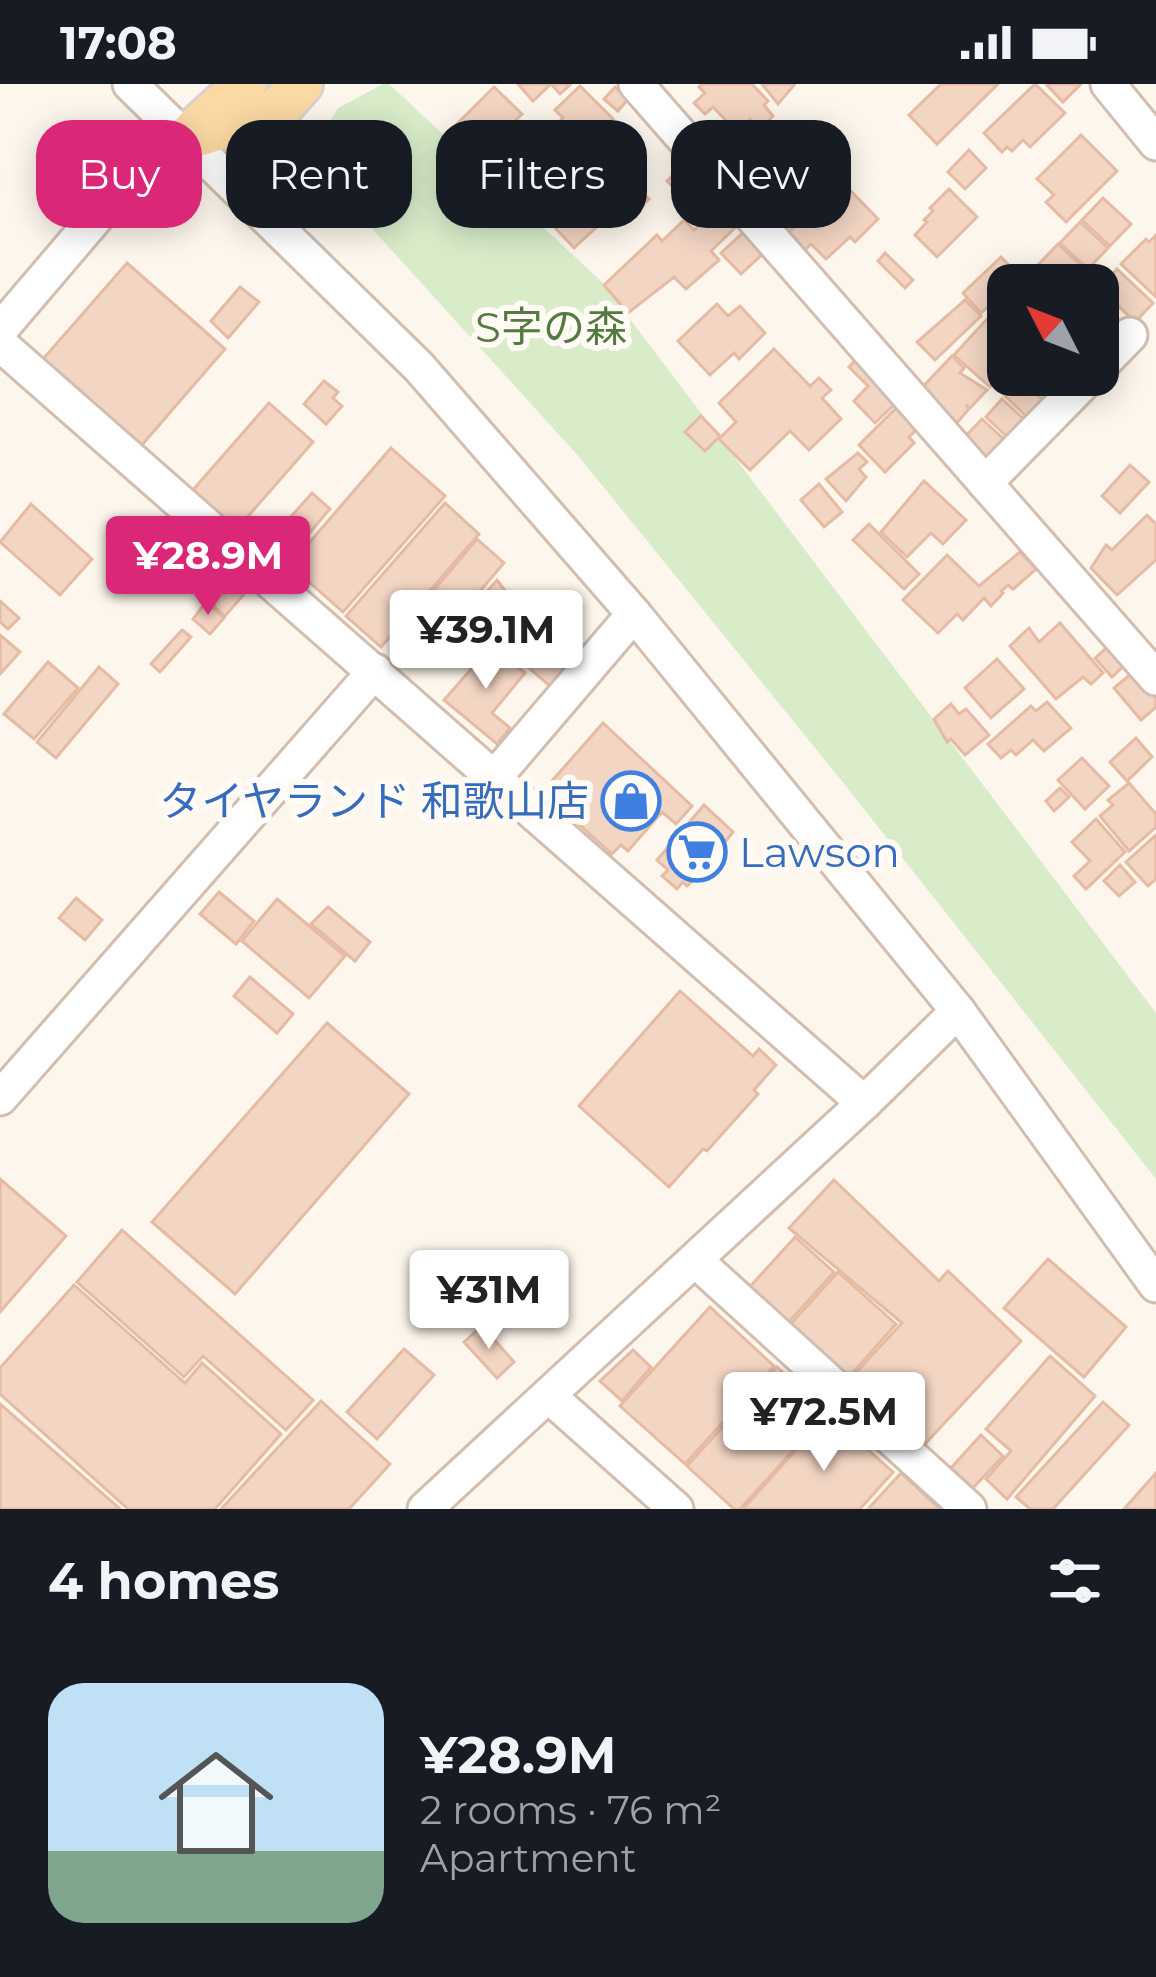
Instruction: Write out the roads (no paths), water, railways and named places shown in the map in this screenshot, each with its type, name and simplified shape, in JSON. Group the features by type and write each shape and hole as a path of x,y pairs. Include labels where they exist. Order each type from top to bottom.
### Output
{"main road":[{"path":"202,123 245,84"},
{"path":"202,133 276,112 301,84"}],"street":[{"path":"130,84 167,120"},
{"path":"636,84 1156,678"},
{"path":"1108,84 1156,143"},
{"path":"202,154 418,367 634,614 958,1010 1156,1286"},
{"path":"0,330 87,228"},
{"path":"1119,346 1130,335"},
{"path":"0,344 864,1103"},
{"path":"985,483 1070,396"},
{"path":"495,777 634,614"},
{"path":"0,1098 375,670"},
{"path":"425,1509 864,1103 958,1010"},
{"path":"695,1260 969,1509"},
{"path":"549,1396 676,1509"}],"place":[{"name":"タイヤランド 和歌山店","path":"631,801"},
{"name":"Lawson","path":"697,852"}],"park label":[{"name":"S字の森","path":"551,327"}]}
